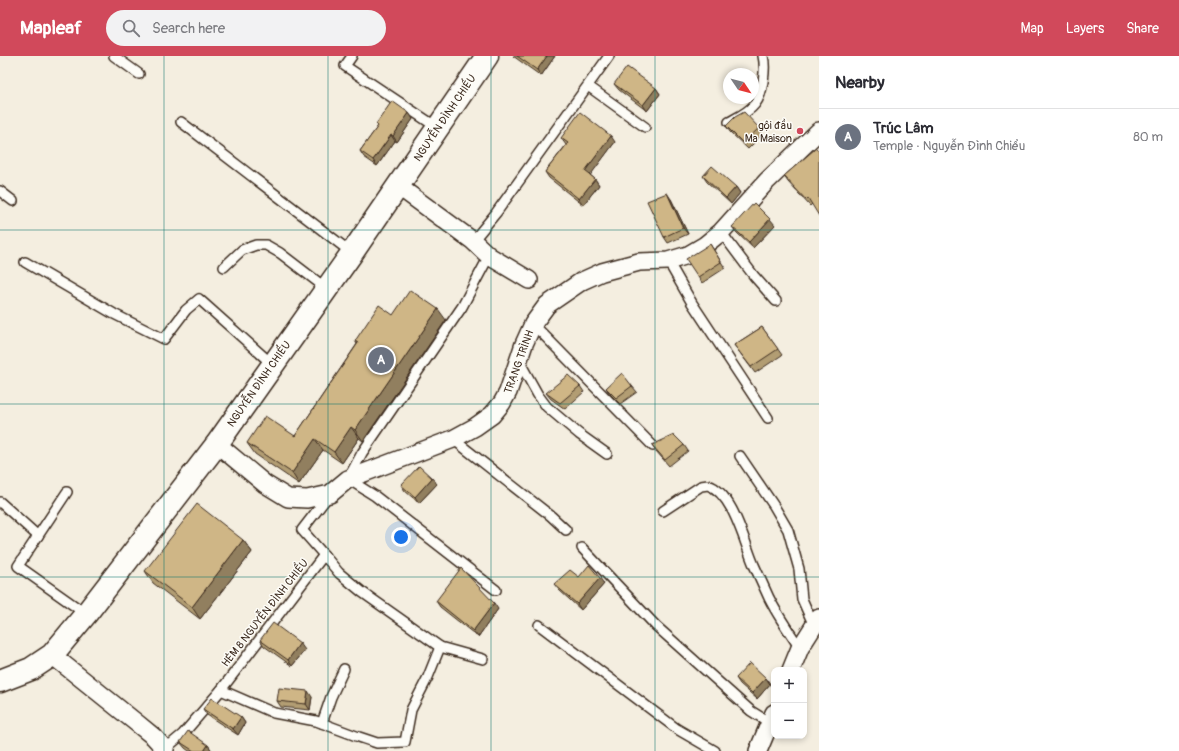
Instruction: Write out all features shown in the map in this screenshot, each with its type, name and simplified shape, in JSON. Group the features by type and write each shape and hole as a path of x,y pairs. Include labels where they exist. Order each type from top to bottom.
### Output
{"main road":[{"name":"NGUYỄN ĐÌNH CHIỂU","path":"0,681 31,669 52,655 86,614 217,444 327,289 487,56"}],"street":[{"name":"TRẠNG TRÌNH","path":"217,444 265,484 288,498 307,499 330,494 348,479 453,439 475,427 492,415 502,403 512,382 518,360 533,324 547,305 569,289 595,275 620,266 639,262 668,260 688,255 705,245 721,232 767,181 817,137"},
{"path":"398,186 473,241 489,256 529,280"},
{"path":"792,667 800,648 817,622"},
{"path":"52,655 154,737 165,750"},
{"path":"758,751 771,720"}],"lane":[{"path":"114,56 139,74"},
{"path":"352,56 345,66 438,128"},
{"path":"473,241 496,213 608,56"},
{"path":"729,122 743,114 755,104 759,96 765,66 764,56"},
{"path":"588,86 645,127"},
{"path":"181,122 352,253"},
{"path":"0,191 13,201"},
{"path":"721,232 754,276 776,301"},
{"path":"224,267 242,250 256,245 266,245 280,253 327,289"},
{"path":"489,256 462,307 362,453 348,479 375,496 496,590"},
{"path":"668,260 692,303 768,418"},
{"path":"25,262 114,314 164,339 186,310 198,299 273,365"},
{"path":"533,324 653,446"},
{"path":"518,360 538,395 548,407 579,434 607,454"},
{"path":"453,439 551,516 566,530"},
{"path":"740,456 774,506 788,530 799,569 802,599 817,622"},
{"path":"663,511 701,486 713,486 718,490 736,517 769,598 784,626 800,648"},
{"path":"67,492 18,566 86,614"},
{"name":"HẺM 8 NGUYỄN ĐÌNH CHIỂU","path":"165,750 183,734 221,690 324,555 302,530 330,494"},
{"path":"0,502 38,536"},
{"path":"582,548 656,626 751,711 771,718"},
{"path":"324,555 339,574 440,647 483,660"},
{"path":"539,625 677,729 716,751"},
{"path":"221,690 274,713 316,720 377,743 405,742 411,710 428,677 440,647"},
{"path":"322,723 331,697 344,669"}],"building":[{"path":"517,56 547,56 537,70"},
{"path":"627,67 656,88 643,105 614,84"},
{"path":"392,101 409,113 393,136 391,135 373,160 360,151 378,126 376,124"},
{"path":"580,112 611,136 585,171 595,179 579,199 545,172 568,143 561,138"},
{"path":"744,112 759,128 743,143 726,126 735,117"},
{"path":"816,148 819,152 819,216 808,198 806,200 784,176"},
{"path":"712,166 736,187 726,198 703,176"},
{"path":"667,193 683,228 664,237 647,201"},
{"path":"754,203 770,219 749,242 732,227"},
{"path":"710,244 721,262 698,277 686,259"},
{"path":"410,290 438,309 355,430 351,427 334,452 315,439 292,473 247,443 265,416 295,436 358,343 355,341 379,305 393,315"},
{"path":"762,327 778,349 751,367 734,345"},
{"path":"622,373 632,386 616,398 606,388"},
{"path":"568,375 580,386 560,403 546,393"},
{"path":"674,435 684,445 665,460 652,445"},
{"path":"419,466 432,478 415,497 401,485"},
{"path":"197,504 243,540 192,607 145,571"},
{"path":"589,565 600,578 577,604 554,584 570,570 579,577"},
{"path":"461,568 494,603 473,631 436,601"},
{"path":"273,623 300,643 288,660 260,640"},
{"path":"750,663 766,678 752,693 736,678"},
{"path":"279,688 308,691 306,704 277,701"},
{"path":"212,698 241,717 233,729 203,709"},
{"path":"188,731 208,745 204,751 194,751 180,742"}],"place":[{"name":"gội đầu Ma Maison","path":"800,131"},
{"name":"Trúc Lâm","path":"381,360"}]}
